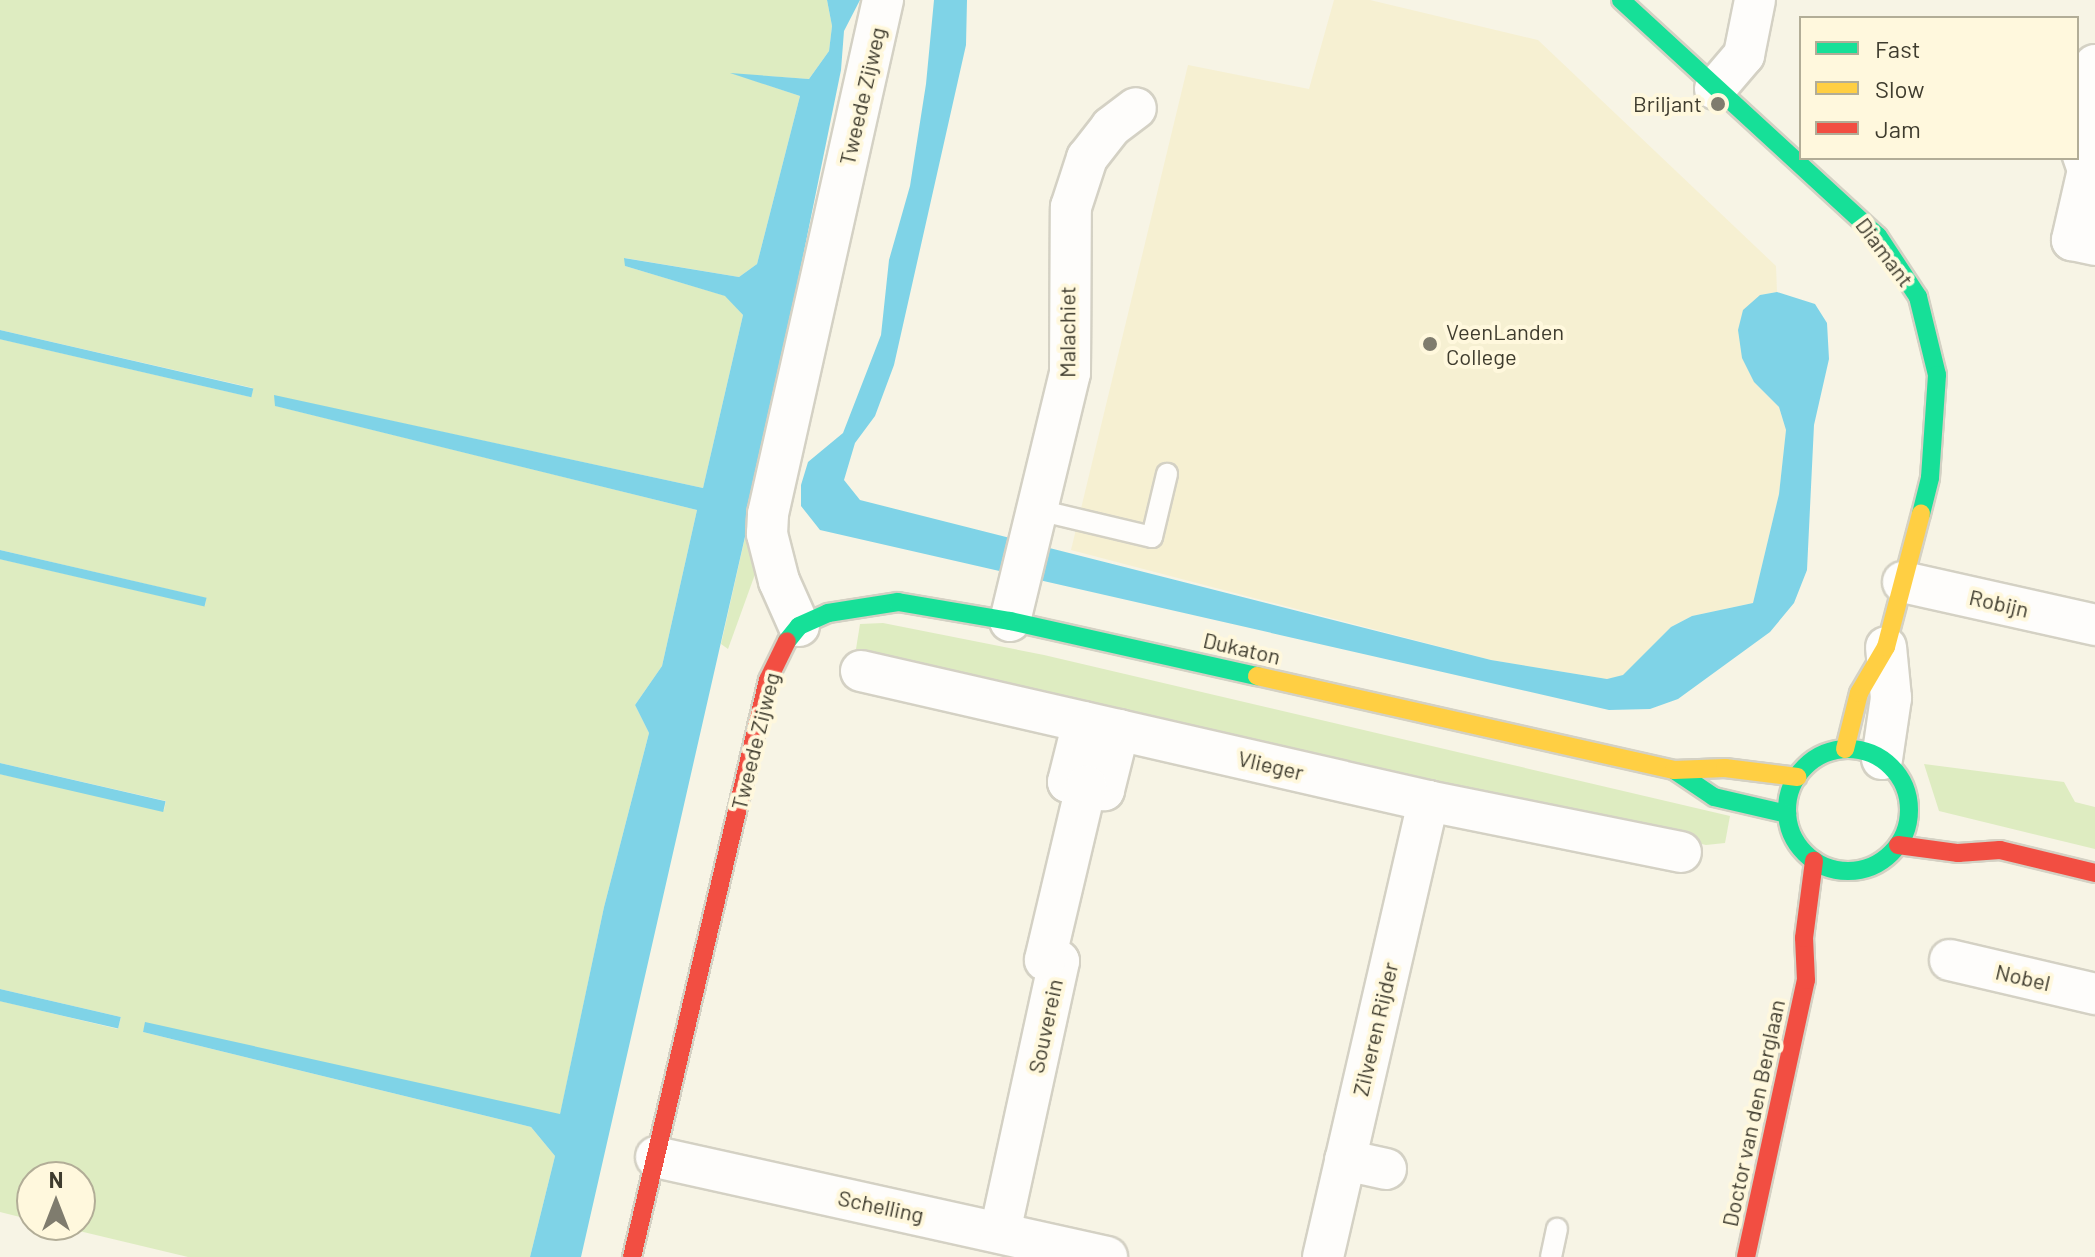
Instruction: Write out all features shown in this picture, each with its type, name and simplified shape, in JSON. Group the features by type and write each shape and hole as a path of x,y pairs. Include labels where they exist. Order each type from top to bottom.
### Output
{"street":[{"name":"Tweede Zijweg","path":"632,1257 768,680 778,651 799,626 779,581 767,534 768,514 883,0"},
{"name":"Diamant","path":"1621,0 1878,236 1918,297 1937,375 1930,478 1886,647 1891,698 1863,754"},
{"path":"1715,89 1744,55 1755,0"},
{"path":"2095,65 2079,144 2088,170 2072,240 2095,245"},
{"name":"Malachiet","path":"1010,621 1070,373 1071,207 1087,158 1111,127 1136,108"},
{"name":"Robijn","path":"1903,582 2095,625"},
{"name":"Dukaton","path":"799,626 861,604 898,602 1010,621 1674,770 1725,768 1797,777"},
{"name":"Vlieger","path":"861,671 1428,801 1681,852"},
{"name":"Souverein","path":"1000,1232 1059,961 1045,960 1086,786 1068,782 1101,726"},
{"path":"1826,753 1863,754 1901,781 1910,809 1898,845 1869,868 1850,871 1814,861 1791,832 1787,814 1797,777 1826,753"},
{"name":"Dukaton","path":"1674,770 1714,797 1787,814"},
{"name":"Zilveren Rijder","path":"1323,1257 1428,801"},
{"path":"1910,809 1934,816"},
{"path":"1978,835 2000,850"},
{"path":"1898,845 1958,853 2000,850 2095,873"},
{"name":"Doctor van den Berglaan","path":"1746,1257 1806,980 1804,938 1814,861"},
{"path":"1843,895 1850,871"},
{"name":"Doctor van den Berglaan","path":"1806,980 1828,946"},
{"name":"Nobel","path":"1950,960 2095,994"},
{"name":"Schelling","path":"656,1157 1107,1257"},
{"path":"1345,1160 1386,1169"}],"lane":[{"path":"1034,525 1152,537 1167,474"},
{"path":"1551,1257 1557,1229"}],"shaded area":[{"name":"VeenLanden College","path":"1334,0 1370,0 1538,40 1776,266 1777,292 1760,295 1754,382 1779,407 1786,430 1779,494 1753,603 1692,616 1671,627 1623,676 1607,679 1491,660 1071,550 1188,65 1309,89"}],"green space":[{"path":"0,0 827,0 832,26 829,51 809,79 735,74 800,96 757,264 739,277 625,258 625,266 726,296 743,315 703,488 275,396 276,406 697,510 662,666 635,705 649,733 604,907 560,1115 146,1023 143,1032 531,1127 555,1156 530,1257 188,1257 96,1235 96,1161 16,1161 16,1216 0,1212 0,1001 118,1029 121,1017 0,989 0,774 164,810 166,801 0,763 0,559 205,606 206,598 0,550 0,339 251,397 253,388 0,330"},
{"path":"752,506 758,566 728,649 721,644"},
{"path":"883,623 1044,655 1730,816 1725,843 1706,845 1206,736 856,649 860,624"},
{"path":"1924,764 2064,782 2075,802 2095,807 2095,849 1939,811"}],"water":[{"path":"827,0 860,0 844,31 841,70 752,506 581,1257 530,1257 555,1156 531,1127 143,1032 145,1022 560,1114 604,907 649,733 635,705 662,666 697,510 275,406 274,395 703,488 743,315 725,296 625,266 624,258 739,277 757,264 800,96 730,73 809,79 829,51 832,26"},
{"path":"934,0 967,0 966,45 894,365 875,416 855,443 844,480 860,500 1491,660 1607,679 1623,675 1671,627 1692,616 1753,603 1779,494 1786,430 1779,407 1754,382 1742,358 1738,330 1743,310 1760,295 1777,292 1815,304 1827,323 1829,359 1814,425 1807,570 1794,603 1770,632 1678,699 1650,709 1609,710 820,530 801,506 801,485 808,462 843,433 881,335 889,260 910,186 926,84"},
{"path":"0,330 253,388 251,397 0,339"},
{"path":"0,550 207,598 205,606 0,559"},
{"path":"0,763 166,801 163,812 0,774"},
{"path":"0,989 121,1017 118,1029 0,1001"}],"traffic: fast":[{"path":"1621,0 1878,236 1918,297 1937,375 1930,478 1921,514"},
{"path":"787,641 799,626 828,613 898,602 1010,621 1257,676"},
{"path":"1848,749 1871,754 1891,767 1904,787 1909,810 1904,833 1891,853 1871,866 1848,871 1825,866 1805,853 1792,833 1787,810 1792,787 1805,767 1825,754 1848,749"},
{"path":"1674,770 1714,797 1787,814"}],"traffic: slow":[{"path":"1845,749 1859,693 1886,647 1921,514"},
{"path":"1257,676 1674,770 1725,768 1797,777"}],"traffic: jam":[{"path":"632,1257 768,680 787,641"},
{"path":"1898,845 1958,853 2000,850 2095,873"},
{"path":"1746,1257 1806,980 1804,938 1814,861"}],"place":[{"name":"Briljant","path":"1718,104"},
{"name":"VeenLanden College","path":"1430,344"}]}
